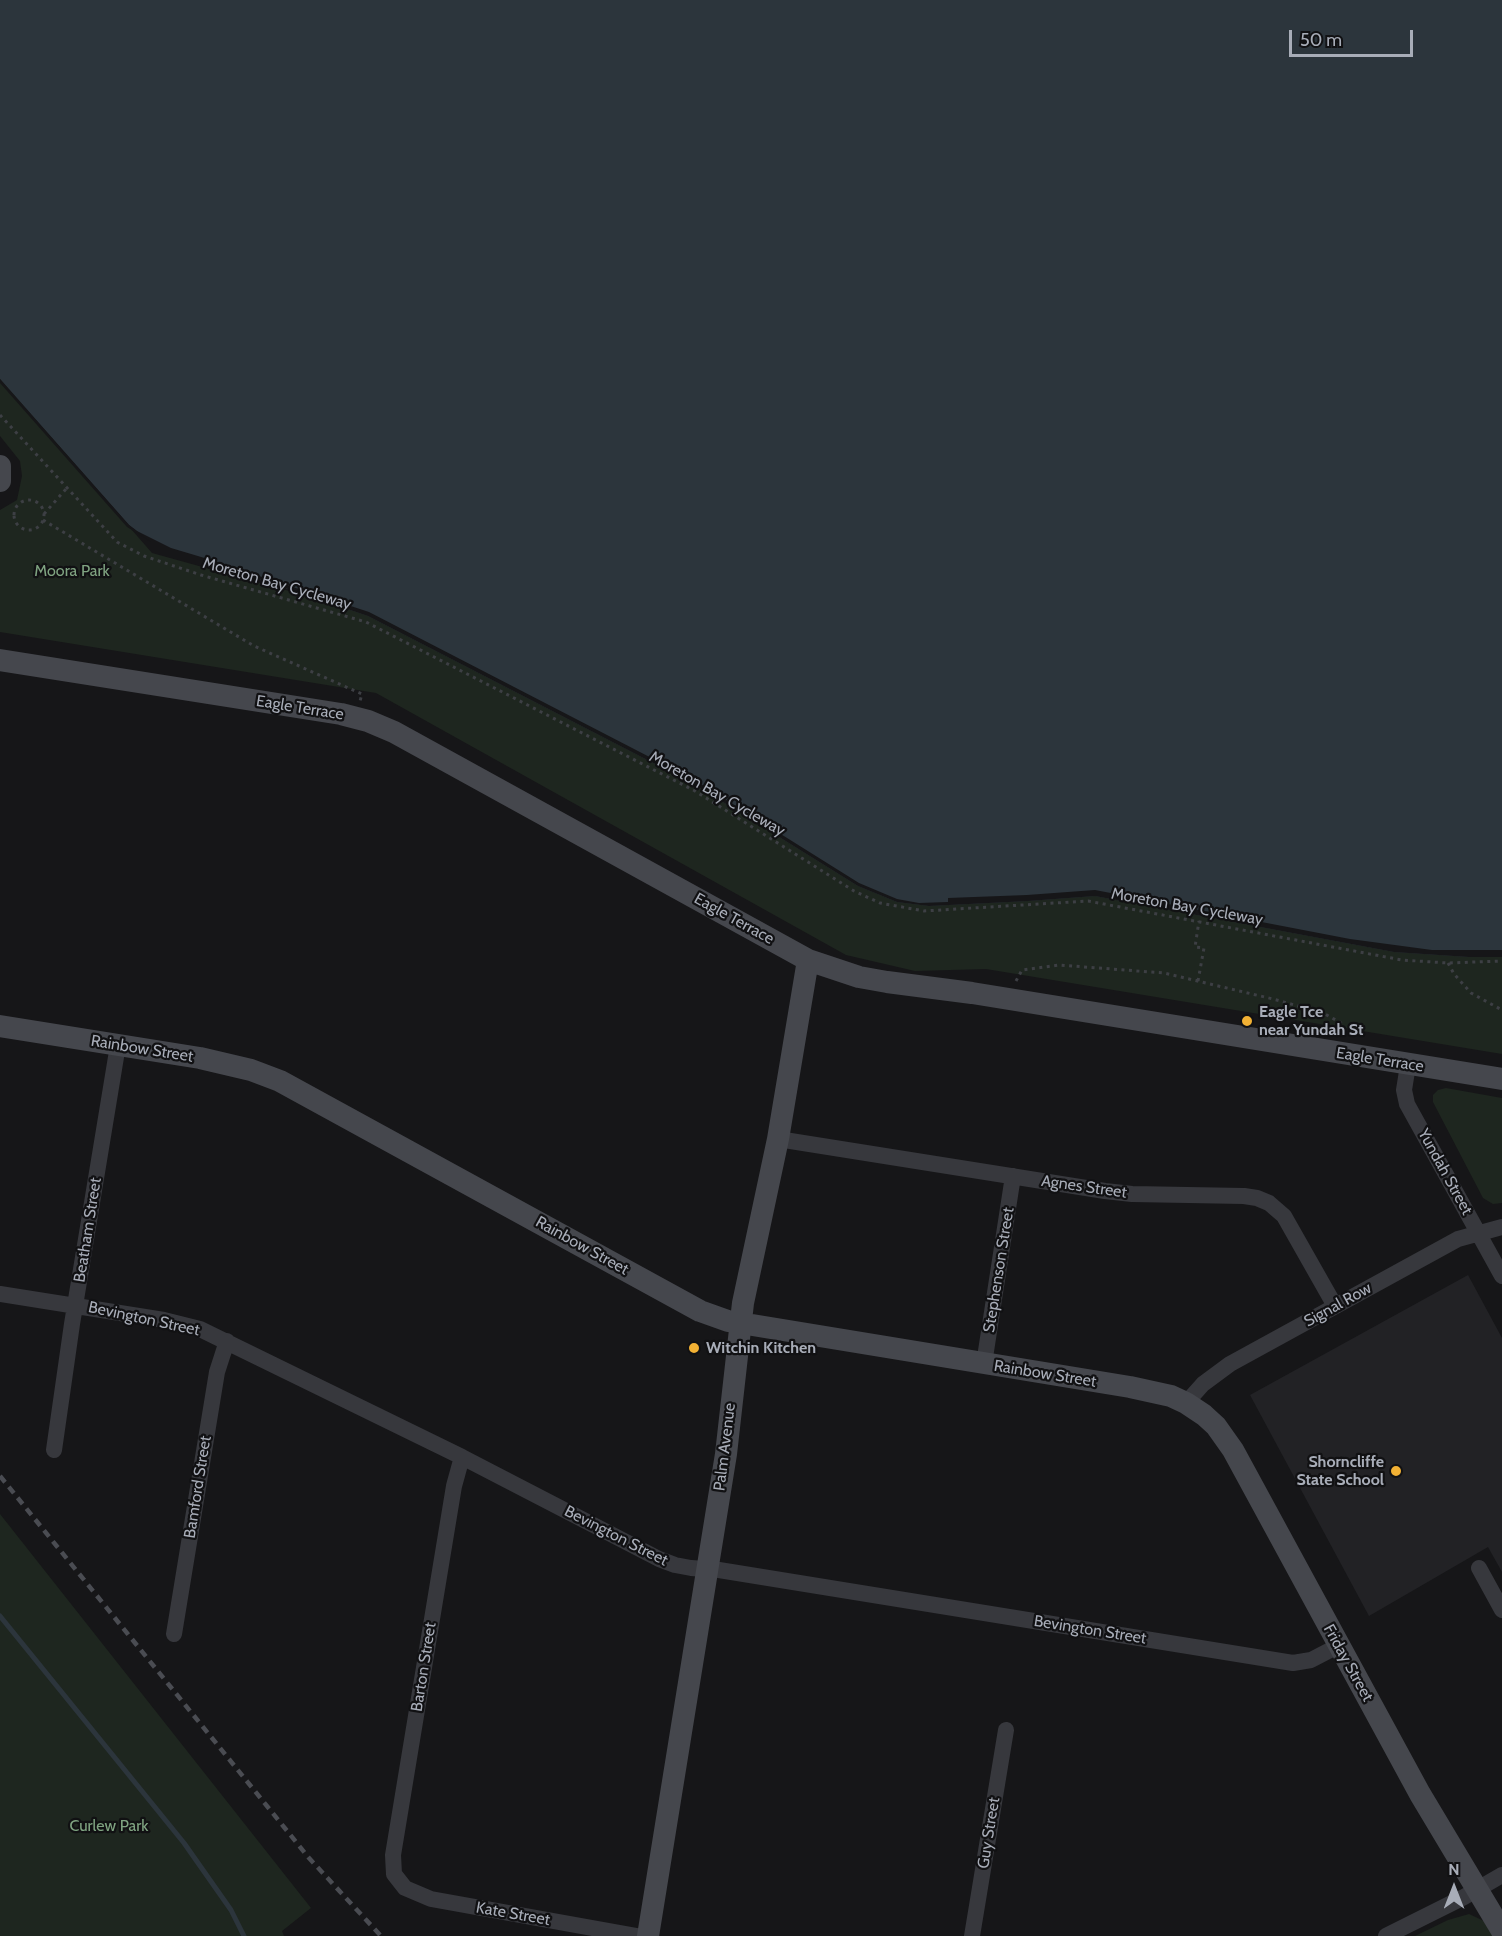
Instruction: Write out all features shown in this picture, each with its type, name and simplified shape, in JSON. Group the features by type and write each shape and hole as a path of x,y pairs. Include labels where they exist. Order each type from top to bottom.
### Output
{"street":[{"path":"0,466 0,481"},
{"name":"Eagle Terrace","path":"0,660 341,714 368,721 394,732 808,960 844,973 887,982 972,993 1502,1079"},
{"name":"Palm Avenue","path":"648,1936 726,1454 740,1324 778,1139 808,960"},
{"name":"Rainbow Street","path":"0,1026 227,1064 280,1082 700,1311 740,1324 1154,1392 1186,1403"},
{"name":"Beatham Street","path":"54,1450 118,1045"},
{"name":"Yundah Street","path":"1408,1065 1404,1090 1407,1104 1502,1276"},
{"name":"Agnes Street","path":"778,1139 1132,1194 1257,1198 1269,1203 1284,1216 1335,1306"},
{"name":"Stephenson Street","path":"984,1364 1013,1176"},
{"name":"Signal Row","path":"1186,1403 1203,1384 1230,1364 1458,1239 1502,1227"},
{"name":"Bevington Street","path":"0,1294 183,1324 227,1341 462,1457 659,1559 682,1567 707,1569 1293,1663 1311,1660 1338,1646"},
{"name":"Bamford Street","path":"174,1634 217,1372 227,1341"},
{"name":"Friday Street","path":"1186,1403 1216,1426 1233,1450 1420,1794 1502,1931"},
{"name":"Barton Street","path":"395,1878 393,1855 454,1486 462,1457"},
{"path":"1479,1568 1502,1610"},
{"name":"Guy Street","path":"972,1936 1006,1730"},
{"path":"1386,1936 1502,1875"},
{"name":"Kate Street","path":"395,1878 405,1888 431,1899 637,1936"}],"path":[{"name":"Moreton Bay Cycleway","path":"0,415 117,542 144,556 201,575 366,622 695,791 854,891 880,903 924,911 1088,901 1402,960 1448,963 1502,961"},
{"path":"44,514 66,489"},
{"path":"28,499 40,504 44,514 43,520 35,529 23,529 18,526 13,515 17,504 28,499"},
{"path":"43,520 254,646 362,694 360,704"},
{"path":"1198,981 1204,948 1195,946 1199,921"},
{"path":"1448,963 1454,974 1472,993 1502,1010"},
{"path":"1016,981 1022,970 1059,965 1164,974 1323,1013 1343,1024 1342,1035"}],"shaded area":[{"path":"0,0 1502,0 1502,957 1394,952 1095,896 929,906 897,902 858,886 694,784 368,616 252,577 228,565 171,548 137,531 129,525 0,379"},
{"name":"Shorncliffe State School","path":"1468,1275 1502,1338 1502,1572 1488,1547 1369,1616 1250,1395"}],"green space":[{"name":"Moora Park","path":"0,379 152,553 372,614 1100,893 1502,953 1502,1054 986,969 915,971 846,955 376,693 0,632 0,510 17,500 22,476 20,461 0,436"},
{"path":"1446,1088 1502,1098 1502,1203 1493,1204 1483,1198 1433,1102 1433,1095 1438,1090"},
{"name":"Curlew Park","path":"0,1514 311,1908 282,1931 284,1936 0,1936"},
{"path":"1469,1914 1484,1921 1493,1936 1415,1936 1448,1920"}],"pier":[{"path":"0,379 129,525 151,542 127,527 0,383"},
{"path":"220,566 253,574 369,612 696,781 859,883 897,899 919,903 948,902 948,898 1095,890 1350,939 1432,950 1502,950 1502,957 1394,952 1095,896 929,906 897,902 858,886 694,784 368,616"}],"waterway":[{"path":"0,1616 184,1843 231,1910 244,1936"}],"railway":[{"path":"0,1476 309,1858 381,1936"}],"place":[{"name":"Eagle Tce near Yundah St","path":"1247,1021"},
{"name":"Witchin Kitchen","path":"694,1348"},
{"name":"Shorncliffe State School","path":"1396,1471"}]}
